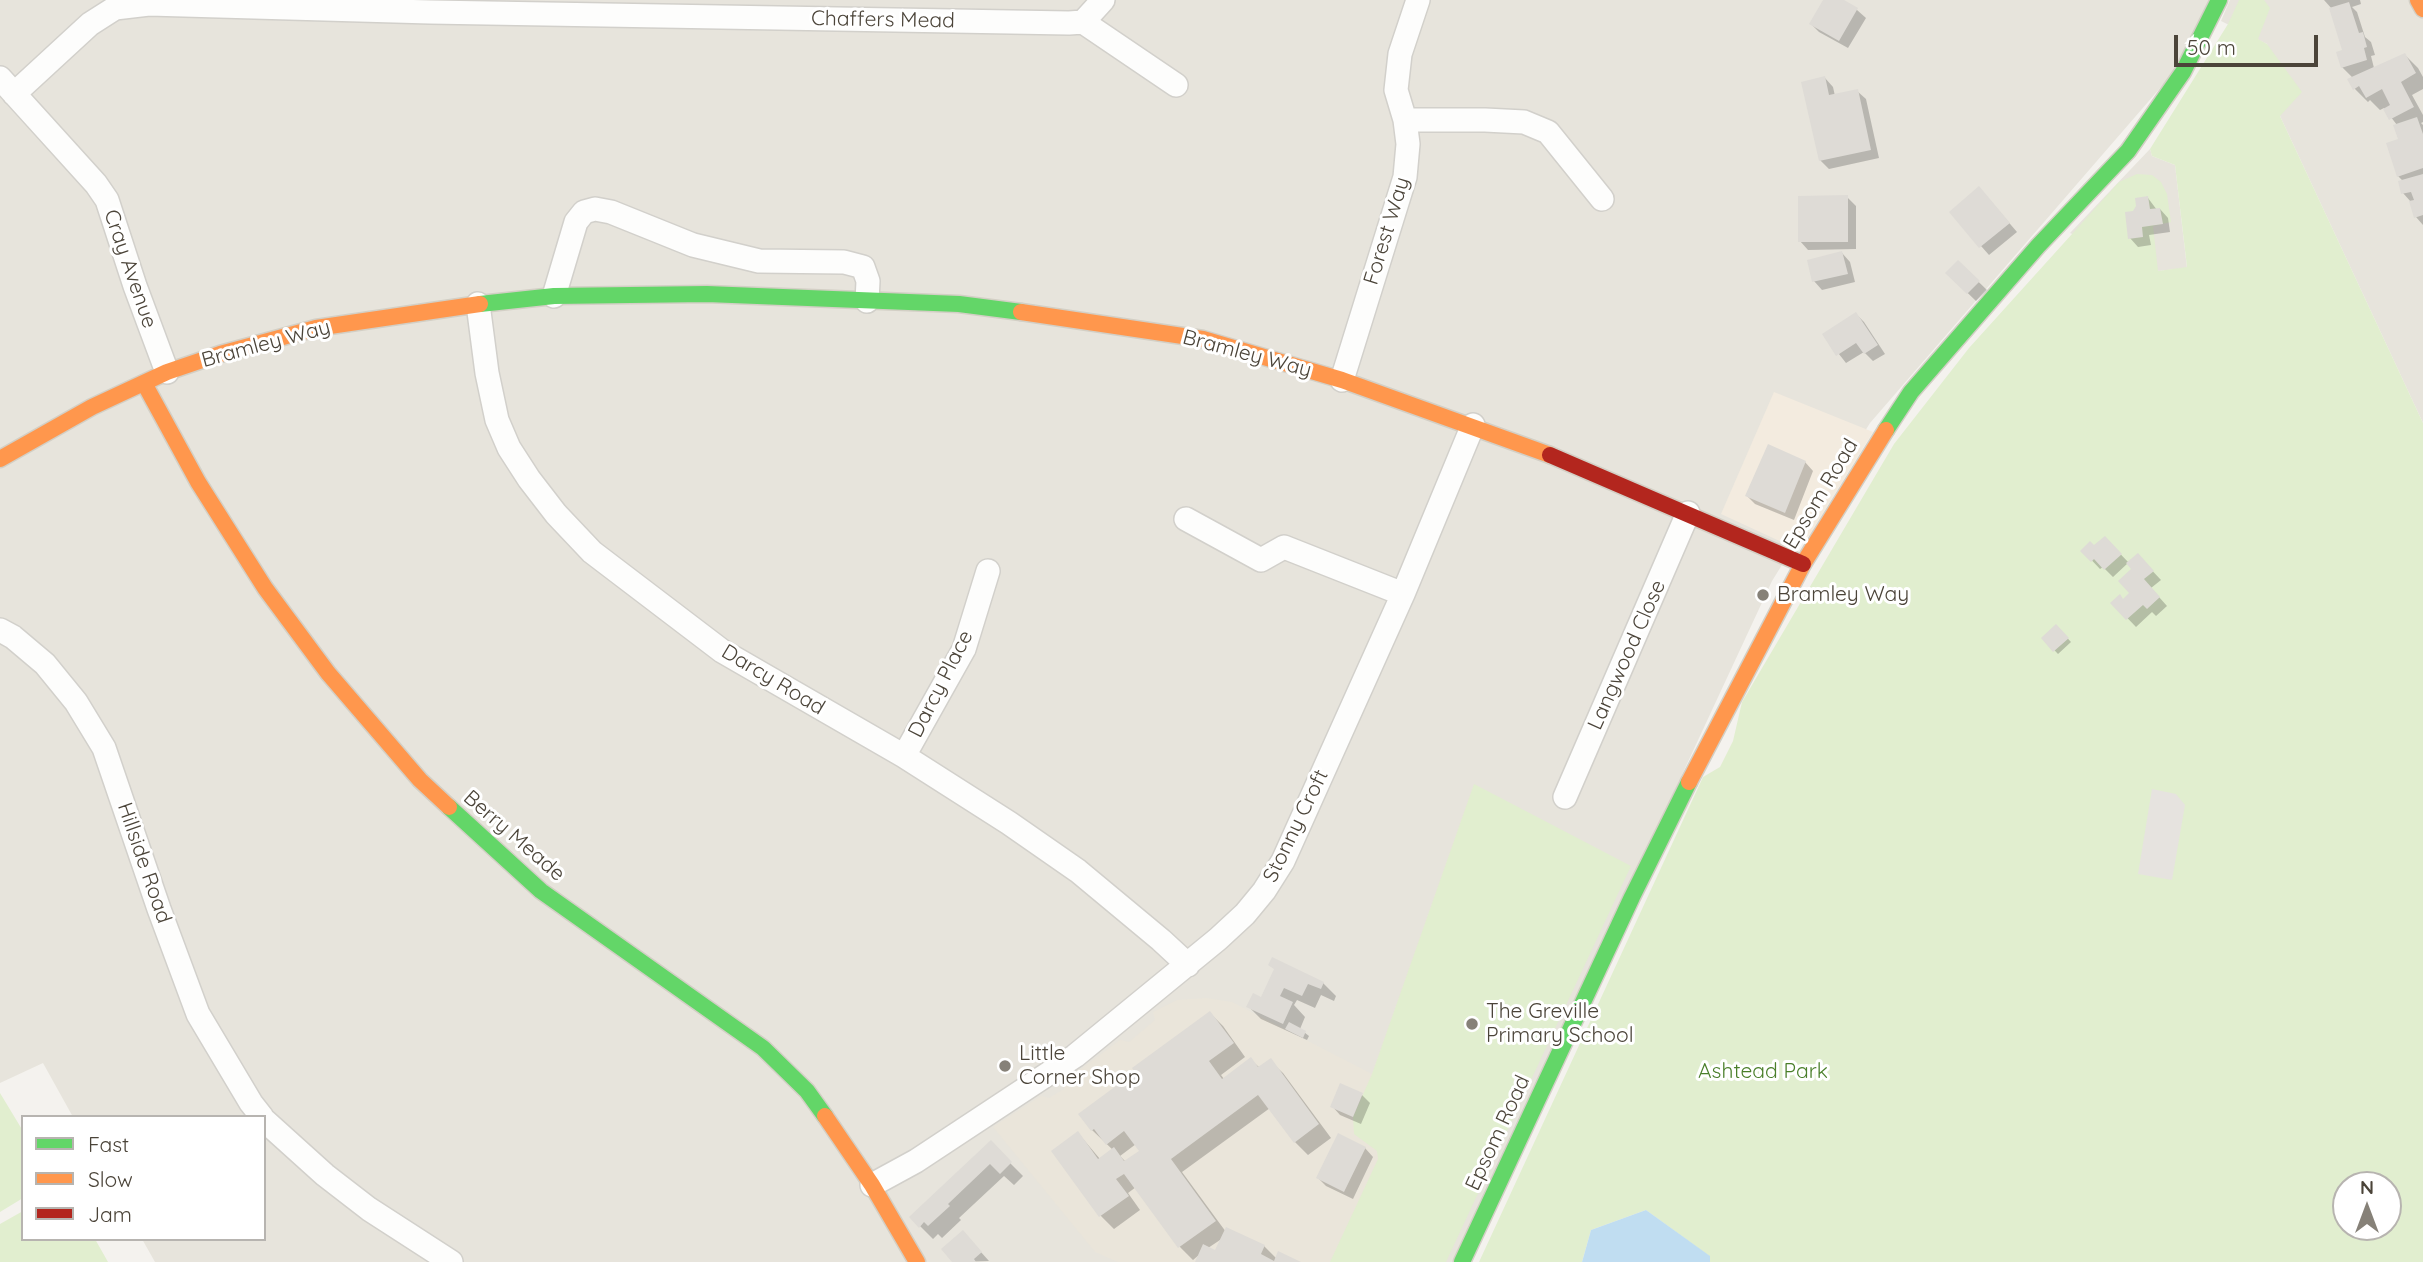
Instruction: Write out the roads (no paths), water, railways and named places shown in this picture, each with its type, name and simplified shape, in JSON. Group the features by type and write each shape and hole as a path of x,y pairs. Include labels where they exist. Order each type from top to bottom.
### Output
{"main road":[{"name":"Epsom Road","path":"1462,1262 1632,897 1692,776 1803,564 1855,477 1911,392 2038,247 2129,151 2183,72 2219,0"},
{"path":"2418,0 2423,9"},
{"name":"Bramley Way","path":"0,459 92,407 167,372 220,354 316,328 478,304 554,296 707,294 959,304 1203,339 1342,380 1556,457 1803,564"},
{"name":"Berry Meade","path":"144,383 198,482 265,588 328,673 420,780 541,891 763,1048 807,1091 872,1185 917,1262"}],"street":[{"path":"1103,0 1083,22 1176,85"},
{"name":"Forest Way","path":"1342,380 1405,177 1408,144 1405,120 1396,90 1400,54 1418,0"},
{"name":"Chaffers Mead","path":"7,86 115,8 149,4 298,4 430,12 1083,22"},
{"name":"Cray Avenue","path":"7,86 96,184 107,200 167,372"},
{"path":"1405,120 1524,122 1548,132 1602,199"},
{"path":"554,296 576,222 584,212 595,209 611,212 693,245 759,261 844,261 863,267 868,281 867,301"},
{"name":"Darcy Road","path":"478,304 487,373 497,420 509,448 529,479 583,542 626,580 722,651 904,756 1009,822 1078,871 1188,965"},
{"name":"Stonny Croft","path":"872,1185 916,1161 1047,1076 1188,965 1245,914 1264,891 1283,861 1403,594 1473,425"},
{"name":"Langwood Close","path":"1565,797 1688,513"},
{"path":"1186,519 1261,560 1284,547 1403,594"},
{"name":"Darcy Place","path":"904,756 964,649 988,571"},
{"name":"Hillside Road","path":"0,630 13,637 45,664 76,702 104,748 198,1014 261,1115"},
{"name":"Hillside Road","path":"266,1121 325,1175 369,1209 452,1262"}],"water":[{"path":"1646,1210 1710,1256 1710,1262 1582,1262 1591,1230"}],"place":[{"name":"Bramley Way","path":"1763,595"},
{"name":"The Greville Primary School","path":"1472,1024"},
{"name":"Little Corner Shop","path":"1005,1066"}],"park label":[{"name":"Ashtead Park","path":"1763,1072"}]}
